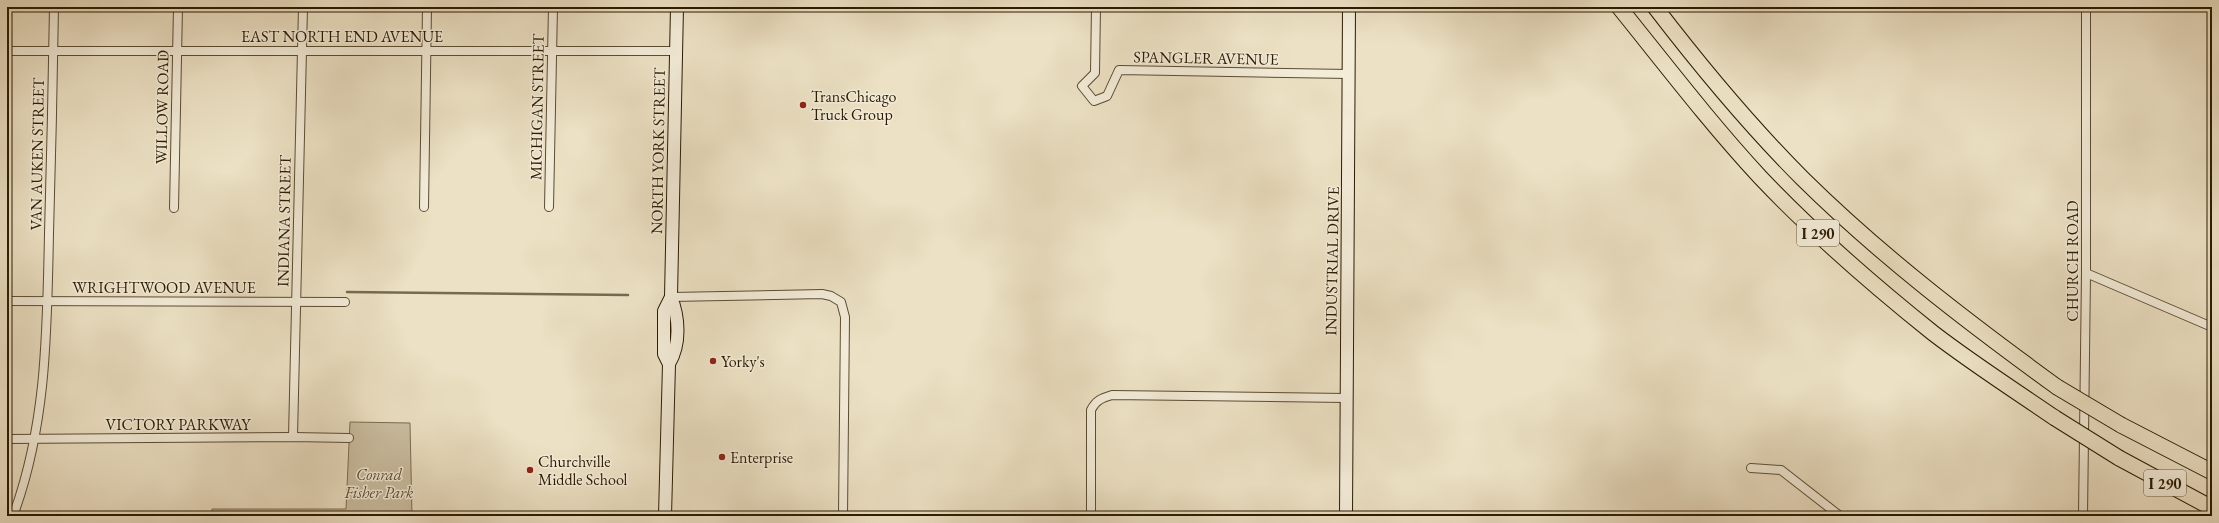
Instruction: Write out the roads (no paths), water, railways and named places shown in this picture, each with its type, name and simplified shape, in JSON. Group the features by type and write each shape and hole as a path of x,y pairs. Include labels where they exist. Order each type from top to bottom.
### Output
{"highway":[{"name":"I 290","path":"1618,7 1685,90 1760,176 1790,207 1853,266 1934,334 2055,418 2119,458 2212,508"},
{"name":"I 290","path":"1655,7 1703,70 1758,132 1804,179 1921,283 1994,341 2057,387 2121,425 2212,472"}],"main road":[{"name":"NORTH YORK STREET","path":"665,516 670,364 676,353 678,313 672,296 677,7"},
{"name":"INDUSTRIAL DRIVE","path":"1346,516 1349,7"}],"street":[{"name":"VAN AUKEN STREET","path":"13,516 27,475 36,439 46,350 54,7"},
{"name":"WILLOW ROAD","path":"174,208 178,7"},
{"name":"INDIANA STREET","path":"293,437 303,7"},
{"path":"424,207 427,7"},
{"name":"MICHIGAN STREET","path":"549,207 553,7"},
{"name":"SPANGLER AVENUE","path":"1096,7 1095,73 1082,86 1094,101 1107,96 1119,70 1349,74"},
{"name":"CHURCH ROAD","path":"2083,516 2086,273 2086,7"},
{"name":"EAST NORTH END AVENUE","path":"7,51 426,49 676,50"},
{"path":"2086,273 2212,326"},
{"path":"672,296 822,294 831,296 841,302 845,317 843,516"},
{"name":"WRIGHTWOOD AVENUE","path":"7,302 345,302"},
{"path":"1091,516 1091,410 1096,402 1112,395 1346,398"},
{"name":"VICTORY PARKWAY","path":"7,439 349,438"},
{"path":"1751,468 1780,470 1840,516"}],"waterway":[{"path":"347,292 628,295"}],"place":[{"name":"TransChicago Truck Group","path":"803,105"},
{"name":"Yorky's","path":"713,361"},
{"name":"Enterprise","path":"722,457"},
{"name":"Churchville Middle School","path":"530,470"}],"park label":[{"name":"Conrad Fisher Park","path":"379,483"}]}
